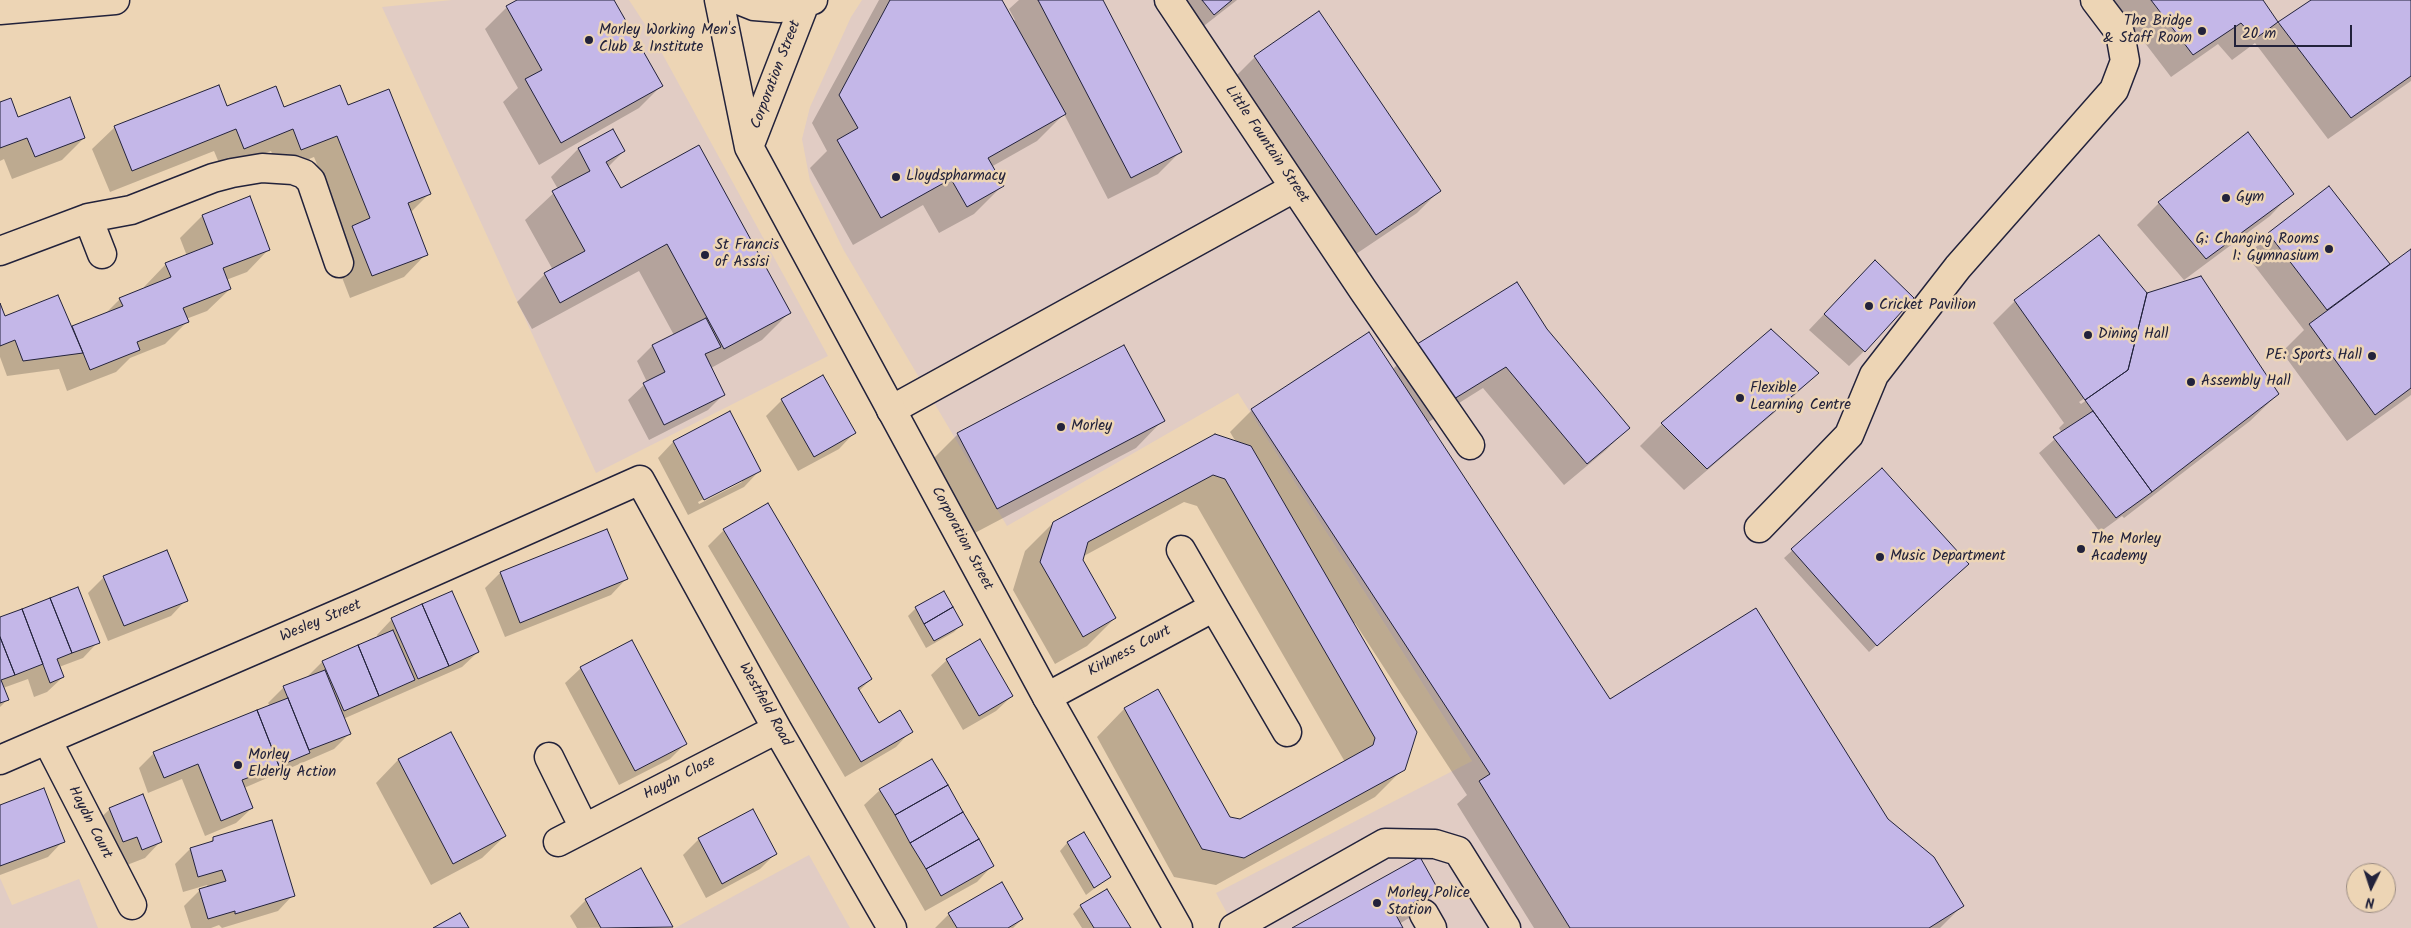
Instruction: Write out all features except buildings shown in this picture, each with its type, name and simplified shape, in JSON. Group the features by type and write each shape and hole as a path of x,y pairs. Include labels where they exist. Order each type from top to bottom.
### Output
{"street":[{"path":"0,10 115,0"},
{"name":"Corporation Street","path":"719,0 749,147 1047,697 1178,928"},
{"name":"Corporation Street","path":"739,0 754,6 780,8 809,2"},
{"name":"Little Fountain Street","path":"1169,0 1294,188 1470,445"},
{"path":"1760,528 1849,435 1874,376 1958,267 2114,90 2125,61 2120,33 2095,0"},
{"name":"Corporation Street","path":"749,147 809,2"},
{"path":"0,250 88,218 131,210 232,172 262,168 293,170 304,174 311,181 339,263"},
{"path":"892,410 1294,188"},
{"path":"88,218 102,254"},
{"name":"Westfield Road","path":"640,480 777,729 892,928"},
{"name":"Wesley Street","path":"0,760 361,604 640,480"},
{"path":"1181,550 1287,732"},
{"name":"Kirkness Court","path":"1047,697 1214,606"},
{"name":"Haydn Close","path":"558,842 777,729"},
{"name":"Haydn Court","path":"47,740 132,905"},
{"path":"549,757 584,828"},
{"path":"1234,928 1385,843 1435,844 1458,851 1506,928"}],"shaded area":[{"path":"452,0 629,0 652,35 828,356 596,473 382,7"},
{"path":"862,0 2411,0 2411,928 1235,928 1216,893 1472,761 1238,393 1007,526 843,249 810,181 802,139 810,107 851,17"},
{"path":"809,855 850,928 675,928"},
{"path":"0,878 12,905 79,879 98,928 0,928"}],"place":[{"name":"The Bridge & Staff Room","path":"2202,31"},
{"name":"Morley Working Men's Club & Institute","path":"589,40"},
{"name":"Lloydspharmacy","path":"896,177"},
{"name":"Gym","path":"2226,198"},
{"name":"G: Changing Rooms 1: Gymnasium","path":"2329,249"},
{"name":"St Francis of Assisi","path":"705,255"},
{"name":"Cricket Pavilion","path":"1869,306"},
{"name":"Dining Hall","path":"2088,335"},
{"name":"PE: Sports Hall","path":"2372,356"},
{"name":"Assembly Hall","path":"2191,382"},
{"name":"Flexible Learning Centre","path":"1740,398"},
{"name":"Morley","path":"1061,427"},
{"name":"The Morley Academy","path":"2081,549"},
{"name":"Music Department","path":"1880,557"},
{"name":"Morley Elderly Action","path":"238,765"},
{"name":"Morley Police Station","path":"1377,903"}]}
